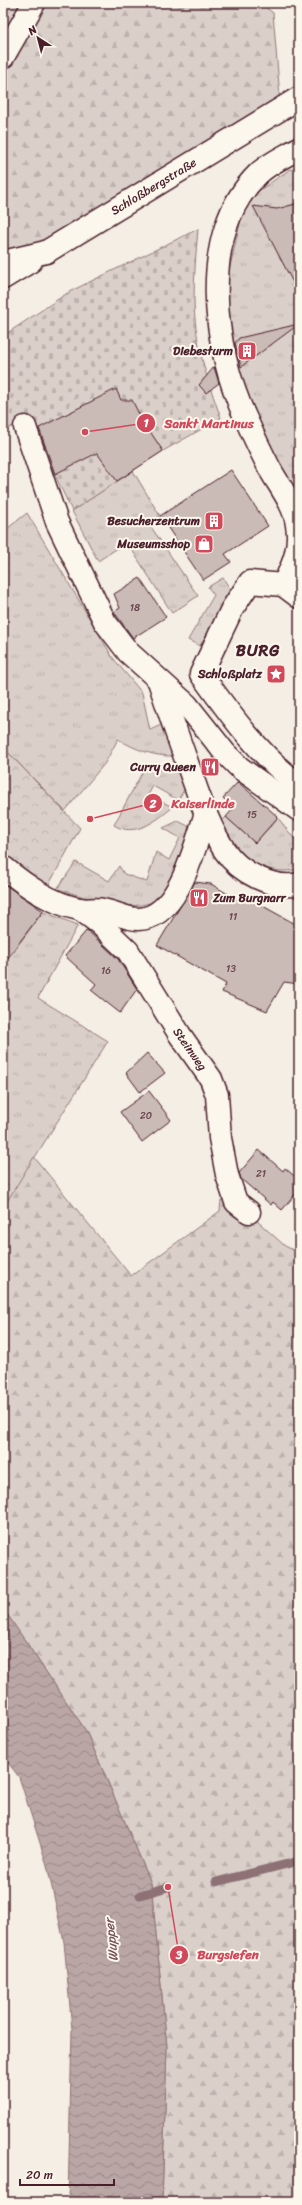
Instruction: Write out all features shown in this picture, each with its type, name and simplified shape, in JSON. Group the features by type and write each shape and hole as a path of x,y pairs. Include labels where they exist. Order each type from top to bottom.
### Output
{"street":[{"path":"3,57 34,3"},
{"name":"Schloßbergstraße","path":"3,262 46,252 299,98"},
{"path":"299,148 259,173 242,194 226,231 220,256 216,303 221,348 245,418 284,493 298,524 297,553 291,591 250,582 232,609 201,674 241,726 281,772 299,786"},
{"path":"3,278 46,252"},
{"path":"25,427 57,522 105,622 128,652 187,705 225,753 240,768 299,810"},
{"path":"158,680 206,813 225,852 247,873 281,884 299,884"},
{"name":"Steinweg","path":"80,909 105,910 125,917 138,919 149,918 163,910 172,901 189,864 206,813"},
{"name":"Steinweg","path":"3,867 28,887 80,909 100,924 128,951 180,1035 211,1079 217,1095 220,1138 227,1175 236,1202 249,1212"}],"green space":[{"path":"3,3 260,3 273,13 281,110 3,278"},
{"path":"299,167 299,496 278,467 233,367 228,304 228,275 242,215 254,194 289,170"},
{"path":"198,229 194,290 196,330 202,360 221,418 163,451 72,511 28,419 3,431 3,336 69,292"},
{"path":"133,471 160,516 149,524 198,596 172,613 127,542 98,561 72,511"},
{"path":"27,513 113,658 142,693 150,730 161,725 174,756 145,752 118,739 105,763 65,811 3,747 3,532"},
{"path":"223,578 230,589 200,646 188,640 214,595 208,587"},
{"path":"3,747 80,828 47,888 3,858"},
{"path":"144,769 167,770 183,774 187,785 178,800 153,786 143,804 153,809 158,800 173,807 160,818 145,826 130,830 122,829 114,825"},
{"path":"226,817 255,843 278,818 299,845 299,869 286,871 274,870 251,861 241,853 226,833 222,821"},
{"path":"178,821 192,828 180,862 169,886 155,901 142,905 113,904 57,889 76,862 109,881 119,866 124,874 147,882 156,852 169,860 180,838 163,828"},
{"path":"43,912 78,925 38,998 108,1041 3,1208 3,965"},
{"path":"34,1157 131,1276 220,1211 221,1200 236,1202 285,1246 299,1253 299,2202 162,2202 167,2047 151,1883 86,1731 7,1614 3,1611 3,1208"}],"water":[{"name":"Wupper","path":"3,1611 7,1614 86,1731 151,1883 167,2047 162,2202 68,2202 72,2029 64,1942 47,1865 19,1777 3,1756"}],"building":[{"path":"299,203 299,294 253,206 277,209"},
{"path":"299,324 241,367 235,343 239,338"},
{"path":"214,367 219,383 206,393 199,385"},
{"path":"116,389 121,400 132,400 141,418 163,451 117,481 97,453 55,474 39,428"},
{"name":"Besucherzentrum","path":"231,470 268,526 225,554 231,562 203,580 160,516"},
{"path":"140,578 166,617 133,638 114,612 120,608 114,594"},
{"path":"238,782 278,817 255,843 226,817 234,808 223,798"},
{"path":"195,882 211,884 238,900 241,894 299,926 299,984 284,982 267,1011 222,992 226,984 157,945"},
{"path":"3,883 43,911 3,964"},
{"path":"87,930 118,959 137,989 120,1013 91,990 96,984 65,956"},
{"path":"147,1053 165,1073 140,1092 126,1073"},
{"path":"149,1091 171,1120 142,1142 120,1112"},
{"path":"259,1150 283,1171 285,1168 299,1180 299,1190 282,1210 273,1202 271,1205 241,1179 239,1173"}],"waterway":[{"path":"216,1882 299,1861"},
{"path":"140,1895 168,1887"}],"place":[{"name":"Diebesturm","path":"247,351"},
{"name":"Sankt Martinus","path":"85,432"},
{"name":"Besucherzentrum","path":"214,521"},
{"name":"Museumsshop","path":"204,544"},
{"name":"Schloßplatz","path":"276,674"},
{"name":"Curry Queen","path":"210,767"},
{"name":"Kaiserlinde","path":"90,819"},
{"name":"Zum Burgnarr","path":"199,898"},
{"name":"Burgsiefen","path":"168,1887"}],"district":[{"name":"BURG","path":"258,650"}]}
